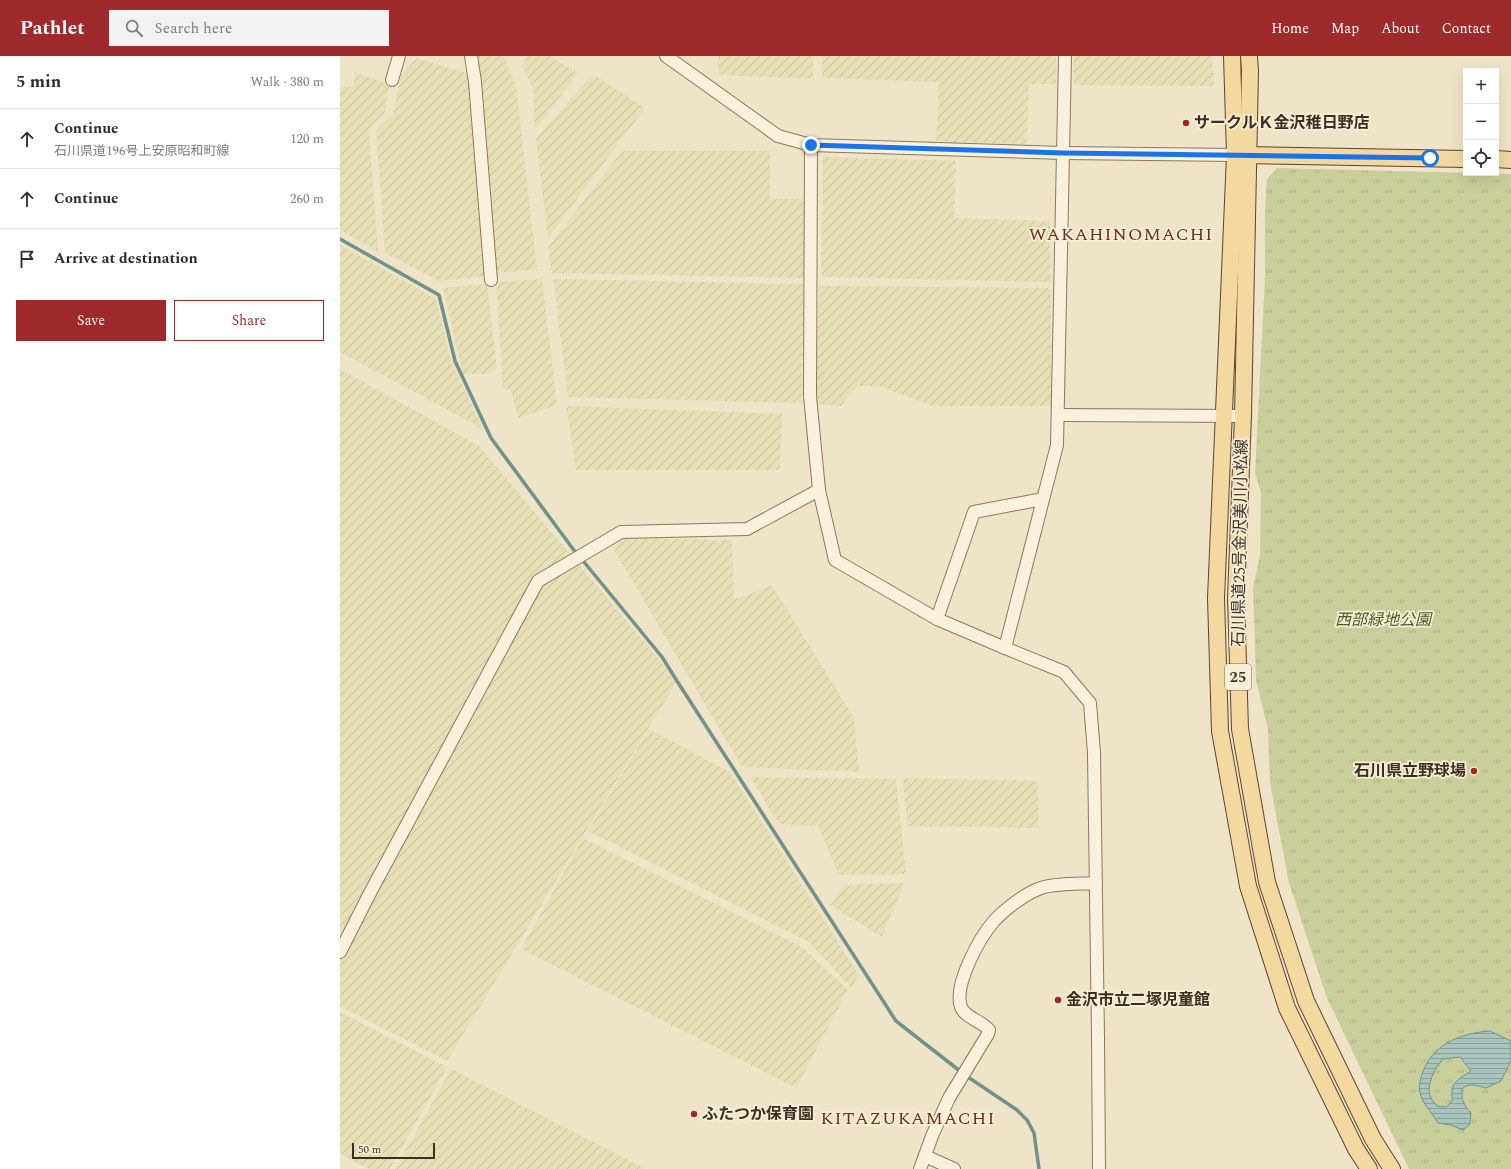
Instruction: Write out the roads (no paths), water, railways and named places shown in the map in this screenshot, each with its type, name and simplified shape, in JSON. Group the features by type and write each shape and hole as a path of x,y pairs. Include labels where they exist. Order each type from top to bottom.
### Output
{"main road":[{"name":"石川県道25号金沢美川小松線","path":"1232,56 1242,155 1243,416 1236,598 1240,729 1267,882 1306,1001 1373,1139 1392,1169"},
{"name":"石川県道25号金沢美川小松線","path":"1249,56 1250,71 1242,155 1223,415 1216,598 1220,731 1248,886 1288,1008 1356,1149 1369,1169"},
{"path":"1242,155 1463,159"},
{"path":"1499,159 1511,160"}],"street":[{"path":"392,80 399,56"},
{"path":"471,56 475,82 491,280"},
{"path":"666,56 778,136 811,145 1064,153 1242,155"},
{"path":"1005,648 1057,445 1065,56"},
{"path":"811,145 810,396 819,490 835,560 937,619 1064,672 1090,703 1094,753 1099,1169"},
{"path":"1058,415 1243,416"},
{"path":"340,952 371,891 538,580 621,532 747,530 819,490"},
{"path":"937,619 974,512 1043,499"},
{"path":"920,1169 932,1136 949,1098 989,1030 985,1025 971,1017 961,1008 959,995 963,975 970,957 994,921 1017,902 1041,888 1096,883"},
{"path":"925,1156 954,1169"}],"water":[{"path":"1490,1031 1511,1041 1511,1061 1501,1081 1486,1088 1470,1085 1462,1089 1462,1096 1466,1108 1471,1113 1470,1124 1463,1130 1451,1125 1438,1123 1421,1097 1419,1087 1424,1069 1429,1060 1443,1046 1460,1037","holes":["1460,1057 1471,1071 1459,1079 1453,1086 1451,1102 1446,1107 1437,1106 1431,1098 1429,1088 1434,1072 1443,1059"]}],"waterway":[{"path":"340,239 439,295 455,361 491,438 576,553"},
{"path":"584,562 662,657 896,1021 965,1075 1017,1110 1027,1120 1034,1133 1039,1169"}],"place":[{"name":"サークルＫ金沢稚日野店","path":"1186,123"},
{"name":"石川県立野球場","path":"1474,771"},
{"name":"金沢市立二塚児童館","path":"1058,1000"},
{"name":"ふたつか保育園","path":"694,1114"}],"district":[{"name":"WAKAHINOMACHI","path":"1121,234"},
{"name":"KITAZUKAMACHI","path":"908,1118"}],"park label":[{"name":"西部緑地公園","path":"1383,620"}]}
